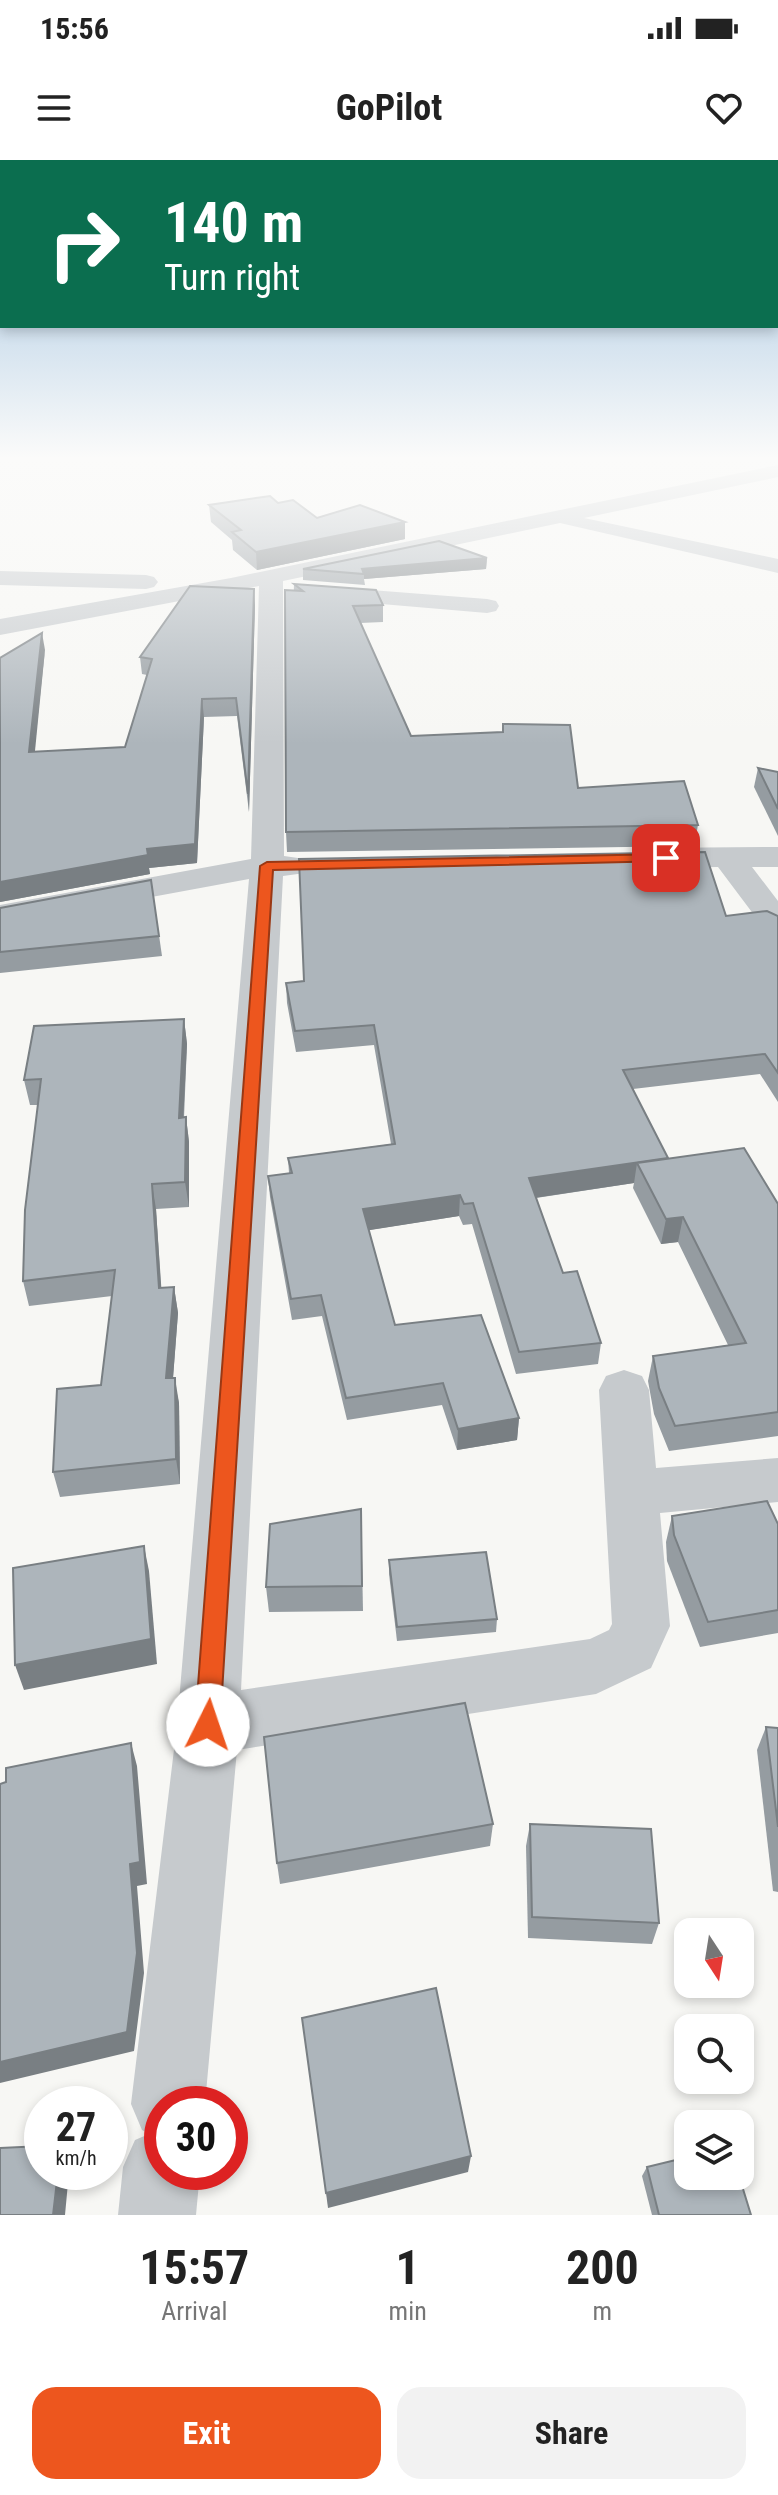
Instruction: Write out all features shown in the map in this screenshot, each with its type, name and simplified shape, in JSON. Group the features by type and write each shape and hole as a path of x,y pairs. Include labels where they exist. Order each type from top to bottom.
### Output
{"street":[{"path":"0,627 258,583 397,552"},
{"path":"714,552 778,566"},
{"path":"0,578 258,583 487,606"},
{"path":"170,2086 208,1725 267,866 258,583"},
{"path":"727,857 778,924"},
{"path":"616,859 778,857"},
{"path":"0,915 267,866 330,865"},
{"path":"208,1725 596,1666 630,1649 641,1626 624,1390"},
{"path":"633,1493 778,1480"},
{"path":"157,2215 160,2190"}],"building":[{"path":"386,552 470,552 487,558 362,569 364,574 303,569"},
{"path":"294,584 376,590 383,605 353,606 411,736 503,732 503,724 570,725 578,788 684,781 698,825 286,832 285,590 303,591"},
{"path":"190,586 254,589 248,794 236,698 202,699 195,844 147,849 148,855 0,882 0,658 42,633 29,752 125,747 152,659 140,657"},
{"path":"758,768 778,772 778,809"},
{"path":"705,852 726,916 767,911 778,916 778,1073 765,1054 623,1070 668,1158 529,1178 563,1273 577,1271 601,1343 519,1352 473,1203 464,1204 460,1195 363,1209 395,1325 481,1315 519,1418 458,1429 443,1383 346,1398 321,1295 291,1299 268,1176 292,1173 288,1158 395,1144 374,1025 295,1031 286,983 304,981 299,859"},
{"path":"151,880 159,936 0,952 0,908"},
{"path":"184,1019 179,1118 186,1117 185,1182 152,1184 159,1288 174,1287 166,1378 175,1378 176,1459 53,1472 57,1389 101,1385 115,1270 23,1281 25,1210 41,1079 24,1080 34,1026"},
{"path":"744,1148 778,1204 778,1412 675,1426 659,1388 653,1356 746,1343 683,1217 666,1219 637,1163"},
{"path":"767,1501 778,1524 778,1610 708,1622 674,1535 672,1516"},
{"path":"361,1509 362,1586 266,1587 270,1524"},
{"path":"144,1546 151,1639 15,1665 13,1568"},
{"path":"486,1552 497,1619 397,1627 389,1560"},
{"path":"465,1703 493,1824 277,1863 264,1737"},
{"path":"766,1727 778,1728 778,1827"},
{"path":"131,1743 140,1862 130,1864 137,1953 127,2032 0,2062 0,1784 6,1782 6,1768"},
{"path":"530,1824 651,1829 659,1923 532,1917"},
{"path":"436,1988 471,2156 326,2193 302,2018"},
{"path":"24,2147 24,2190 56,2190 53,2215 0,2215 0,2148"},
{"path":"674,2160 674,2190 743,2190 751,2215 659,2215 647,2167"}],"route":[{"path":"208,1725 267,866 666,858"}]}
